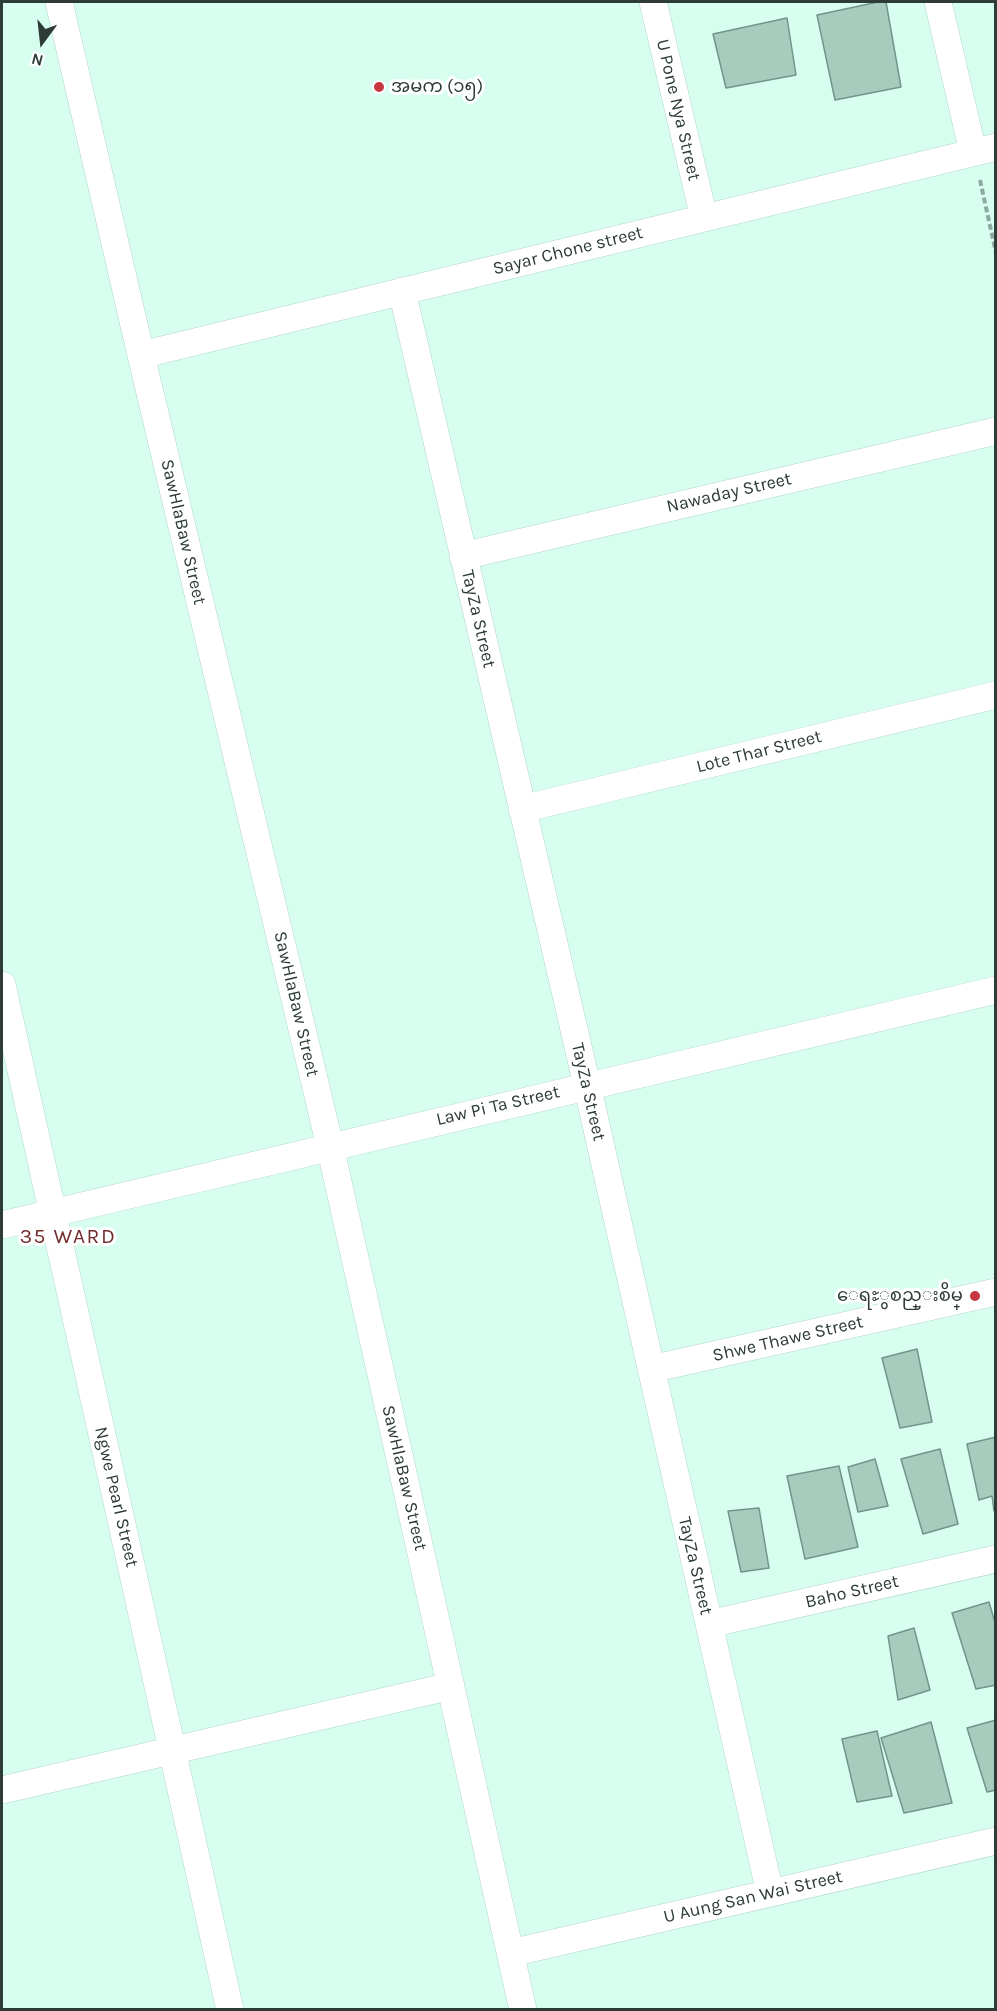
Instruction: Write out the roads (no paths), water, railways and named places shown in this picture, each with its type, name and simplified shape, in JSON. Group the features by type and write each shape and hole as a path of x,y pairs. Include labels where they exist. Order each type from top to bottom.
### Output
{"street":[{"name":"SawHlaBaw Street","path":"59,2 330,1146 524,2010"},
{"name":"U Pone Nya Street","path":"653,2 704,218"},
{"path":"938,2 985,149"},
{"name":"Sayar Chone street","path":"141,355 985,149"},
{"name":"TayZa Street","path":"402,291 770,1893"},
{"name":"Nawaday Street","path":"463,556 996,430"},
{"name":"Lote Thar Street","path":"522,809 996,695"},
{"name":"Ngwe Pearl Street","path":"2,985 230,2010"},
{"name":"Law Pi Ta Street","path":"2,1225 586,1085 996,990"},
{"name":"Shwe Thawe Street","path":"651,1370 996,1292"},
{"name":"Baho Street","path":"709,1624 996,1559"},
{"path":"2,1790 451,1686"},
{"name":"U Aung San Wai Street","path":"511,1953 996,1841"}],"place":[{"name":"အမက (၁၅)","path":"379,87"},
{"name":"ေရႊွစည္းစိမ္","path":"975,1296"}],"district":[{"name":"35 WARD","path":"68,1237"}]}
